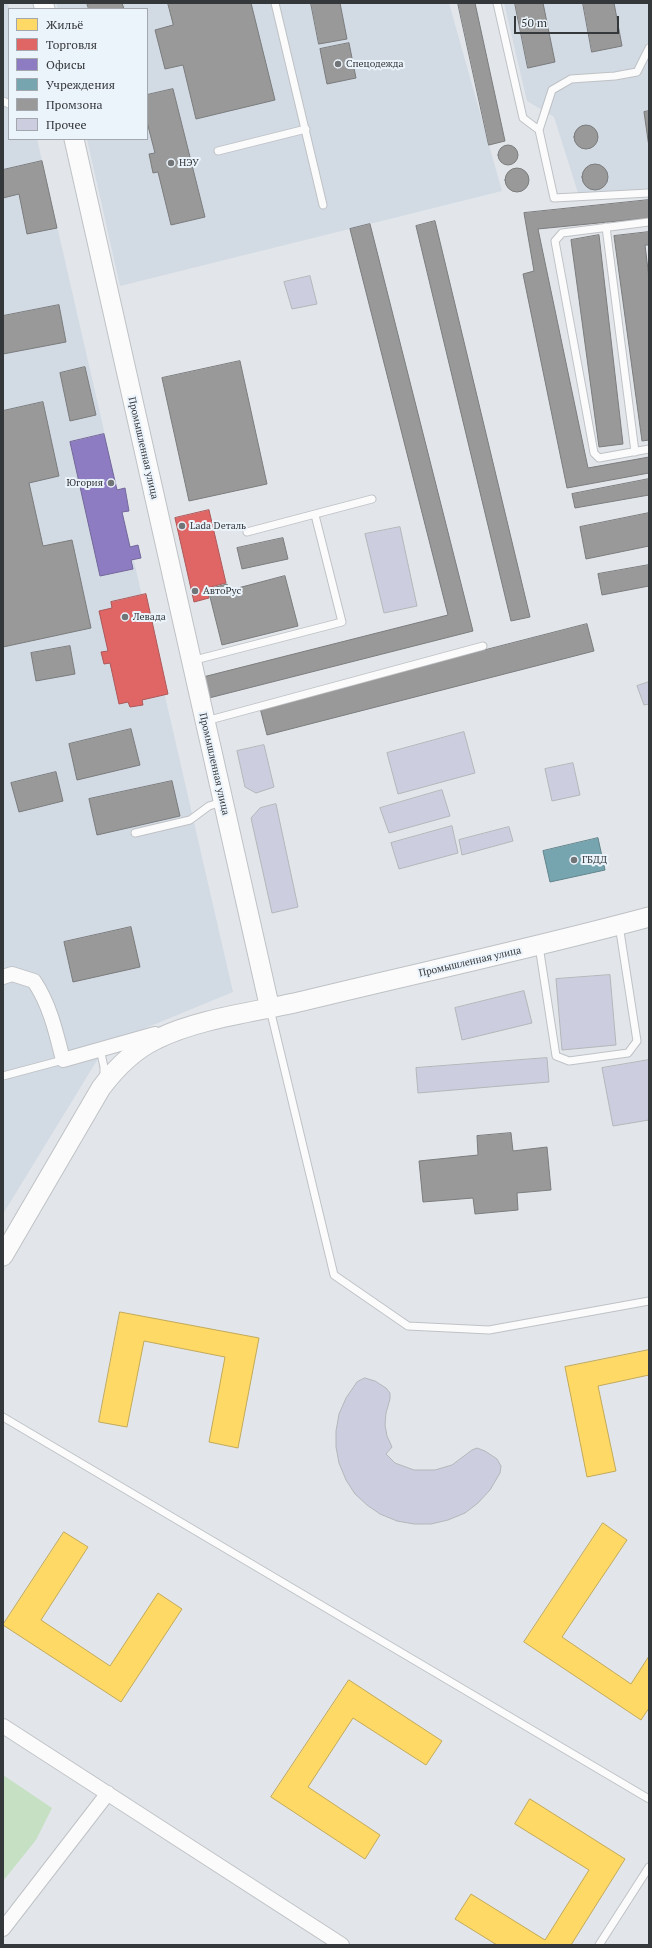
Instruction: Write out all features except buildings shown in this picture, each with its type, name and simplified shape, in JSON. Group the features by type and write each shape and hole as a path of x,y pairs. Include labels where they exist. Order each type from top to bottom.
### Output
{"main road":[{"name":"Промышленная улица","path":"74,140 104,263 222,802 270,1009 539,946 649,917"},
{"path":"3,1256 101,1088 118,1067 134,1053 155,1039 183,1027 270,1009"}],"street":[{"path":"3,977 12,974 34,981 43,994 55,1025 63,1060 183,1027"},
{"path":"3,1726 342,1945"},
{"path":"3,1930 108,1793"}],"lane":[{"path":"274,3 324,205"},
{"path":"497,3 523,118 539,130"},
{"path":"649,48 637,72 615,76 571,79 552,90 539,130 554,198 649,193"},
{"path":"218,150 306,129"},
{"path":"649,222 562,233 555,241 594,453 600,458 649,450"},
{"path":"606,227 635,452"},
{"path":"247,532 372,499"},
{"path":"191,661 342,622 315,515"},
{"path":"204,721 483,646"},
{"path":"135,833 190,820 209,806 222,802"},
{"path":"539,946 556,1056 568,1061 628,1053 637,1041 619,925"},
{"path":"270,1009 334,1275 408,1326 489,1330 649,1300"},
{"path":"100,1049 105,1074 101,1088"},
{"path":"3,1076 63,1060"},
{"path":"3,1417 649,1799"},
{"path":"599,1945 649,1867"}],"shaded area":[{"path":"3,3 8,3 8,140 37,140 233,992 107,1044 3,1214"},
{"path":"56,3 449,3 502,191 120,286 87,140 148,140 148,8 58,8"},
{"path":"504,3 649,3 649,193 579,196 554,117 527,101"}],"green space":[{"path":"3,1775 52,1808 36,1840 3,1881"}],"place":[{"name":"Спецодежда","path":"338,64"},
{"name":"НЭУ","path":"171,163"},
{"name":"Югория","path":"111,483"},
{"name":"Lada Dеталь","path":"182,526"},
{"name":"АвтоРус","path":"195,591"},
{"name":"Левада","path":"125,617"},
{"name":"ГБДД","path":"574,860"}]}
